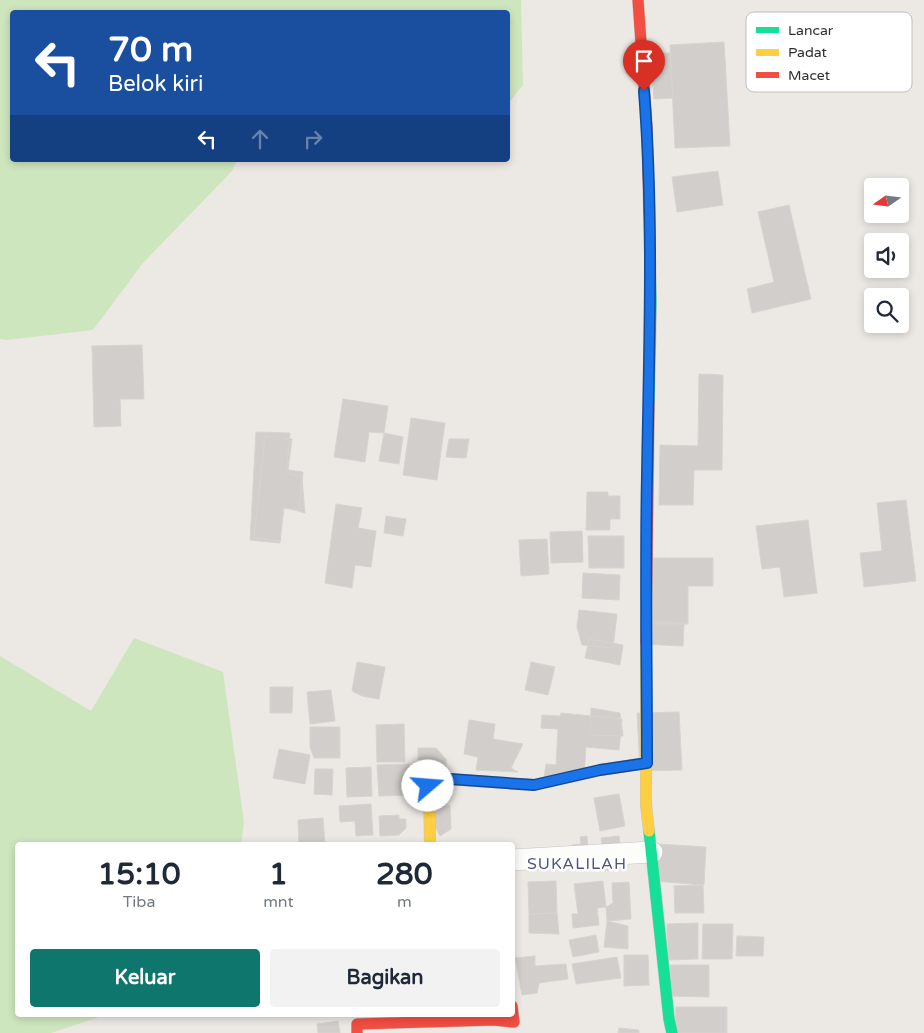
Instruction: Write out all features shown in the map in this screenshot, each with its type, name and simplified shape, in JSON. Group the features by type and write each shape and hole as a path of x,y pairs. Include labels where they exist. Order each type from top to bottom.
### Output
{"street":[{"path":"638,0 647,128 651,300 647,478 646,805 672,1033"},
{"path":"430,842 428,786 431,779 534,785 600,770 647,763"},
{"path":"515,860 652,852"},
{"path":"357,1024 514,1020"}],"green space":[{"path":"0,0 521,0 523,85 510,101 510,10 10,10 10,162 236,162 232,171 143,263 93,330 6,340 0,339"},
{"path":"134,638 223,672 244,822 241,842 15,842 15,1017 99,1017 51,1033 0,1033 0,656 91,711"}],"building":[{"path":"724,42 730,146 675,148 670,45"},
{"path":"670,53 673,98 654,99 651,54"},
{"path":"718,171 723,205 677,212 672,177"},
{"path":"789,205 811,299 752,313 747,289 774,282 758,212"},
{"path":"142,345 144,399 120,399 121,426 94,427 92,346"},
{"path":"699,374 723,375 722,470 694,470 693,505 659,505 660,445 698,446"},
{"path":"343,399 388,406 384,433 369,432 365,462 334,457"},
{"path":"411,418 445,423 437,480 403,475"},
{"path":"256,432 290,433 286,472 302,478 305,513 283,507 280,543 250,540"},
{"path":"384,433 403,437 399,464 379,461"},
{"path":"265,436 292,439 288,470 303,472 299,510 284,508 280,541 254,538"},
{"path":"449,439 469,439 466,458 446,457"},
{"path":"587,492 608,492 608,496 620,496 620,519 610,519 610,530 586,530"},
{"path":"906,500 916,581 864,587 860,553 882,551 877,503"},
{"path":"336,504 362,508 358,528 376,531 371,567 355,565 352,588 325,583"},
{"path":"386,516 406,519 403,536 384,533"},
{"path":"808,520 817,593 784,597 780,567 762,569 756,526"},
{"path":"582,531 583,562 551,563 550,532"},
{"path":"588,536 624,536 624,568 589,568"},
{"path":"547,539 549,574 521,576 519,540"},
{"path":"642,558 713,558 713,586 688,586 688,624 642,624"},
{"path":"583,573 620,575 619,600 582,598"},
{"path":"579,610 617,614 613,648 582,645 577,627"},
{"path":"643,621 684,623 683,646 642,644"},
{"path":"589,639 623,645 620,665 585,658"},
{"path":"357,662 385,667 379,699 362,696 352,691"},
{"path":"531,662 555,667 548,695 525,690"},
{"path":"270,687 293,687 292,713 270,713"},
{"path":"331,690 335,721 310,724 307,692"},
{"path":"591,708 620,713 623,736 590,735"},
{"path":"679,712 682,770 640,771 637,713"},
{"path":"561,713 622,719 619,750 586,747 584,777 543,786 546,764 556,765 558,729 541,728 542,715 560,716"},
{"path":"469,720 495,724 493,739 523,744 511,768 518,772 476,770 478,757 464,754"},
{"path":"404,724 405,762 377,762 376,725"},
{"path":"310,727 340,727 340,758 314,758 310,747"},
{"path":"418,748 436,748 446,759 446,790 418,790"},
{"path":"279,749 310,755 305,784 273,778"},
{"path":"409,764 411,795 379,796 377,765"},
{"path":"371,767 372,796 347,797 346,768"},
{"path":"315,769 333,769 332,795 314,794"},
{"path":"619,794 625,826 600,831 594,798"},
{"path":"371,804 373,835 356,836 355,821 340,822 339,806"},
{"path":"450,805 451,829 440,836 423,806"},
{"path":"399,815 399,819 406,819 406,828 399,835 380,836 379,816"},
{"path":"323,818 325,842 299,842 298,820"},
{"path":"587,836 589,868 574,869 572,845 581,844 580,837"},
{"path":"619,836 623,868 599,871 596,850 603,849 601,838"},
{"path":"657,844 706,847 704,885 654,881"},
{"path":"556,881 557,913 529,914 528,882"},
{"path":"603,881 606,907 597,908 599,925 573,928 572,914 578,914 574,884"},
{"path":"629,882 631,919 607,921 606,907 613,903 612,883"},
{"path":"703,885 704,913 675,913 674,886"},
{"path":"557,913 559,934 529,933 529,914"},
{"path":"607,921 628,926 628,949 604,947"},
{"path":"698,923 698,959 668,960 667,924"},
{"path":"703,924 733,924 732,959 702,959"},
{"path":"596,935 599,952 573,957 569,940"},
{"path":"737,936 764,937 763,956 736,956"},
{"path":"624,955 648,955 649,985 624,986"},
{"path":"535,956 535,966 566,964 568,979 539,983 537,993 522,995 515,958"},
{"path":"617,957 621,978 576,984 572,964"},
{"path":"670,965 709,965 709,997 670,996"},
{"path":"676,1007 727,1007 727,1033 675,1033"},
{"path":"338,1021 340,1033 318,1033 317,1024"},
{"path":"619,1028 639,1030 639,1033 618,1033"}],"traffic: fast":[{"path":"649,213 651,301 649,401"},
{"path":"649,831 672,1033"}],"traffic: slow":[{"path":"646,643 646,805 649,831"},
{"path":"430,842 429,781 433,778 534,785 600,770 647,763"}],"traffic: jam":[{"path":"638,0 647,128 649,213"},
{"path":"646,643 649,401"},
{"path":"357,1033 357,1024 494,1020 514,1022 513,1017"}],"district":[{"name":"SUKALILAH","path":"577,863"}],"route":[{"path":"428,786 431,779 436,778 525,785 544,784 600,770 647,763 647,478 651,300 647,128 644,91"}]}
